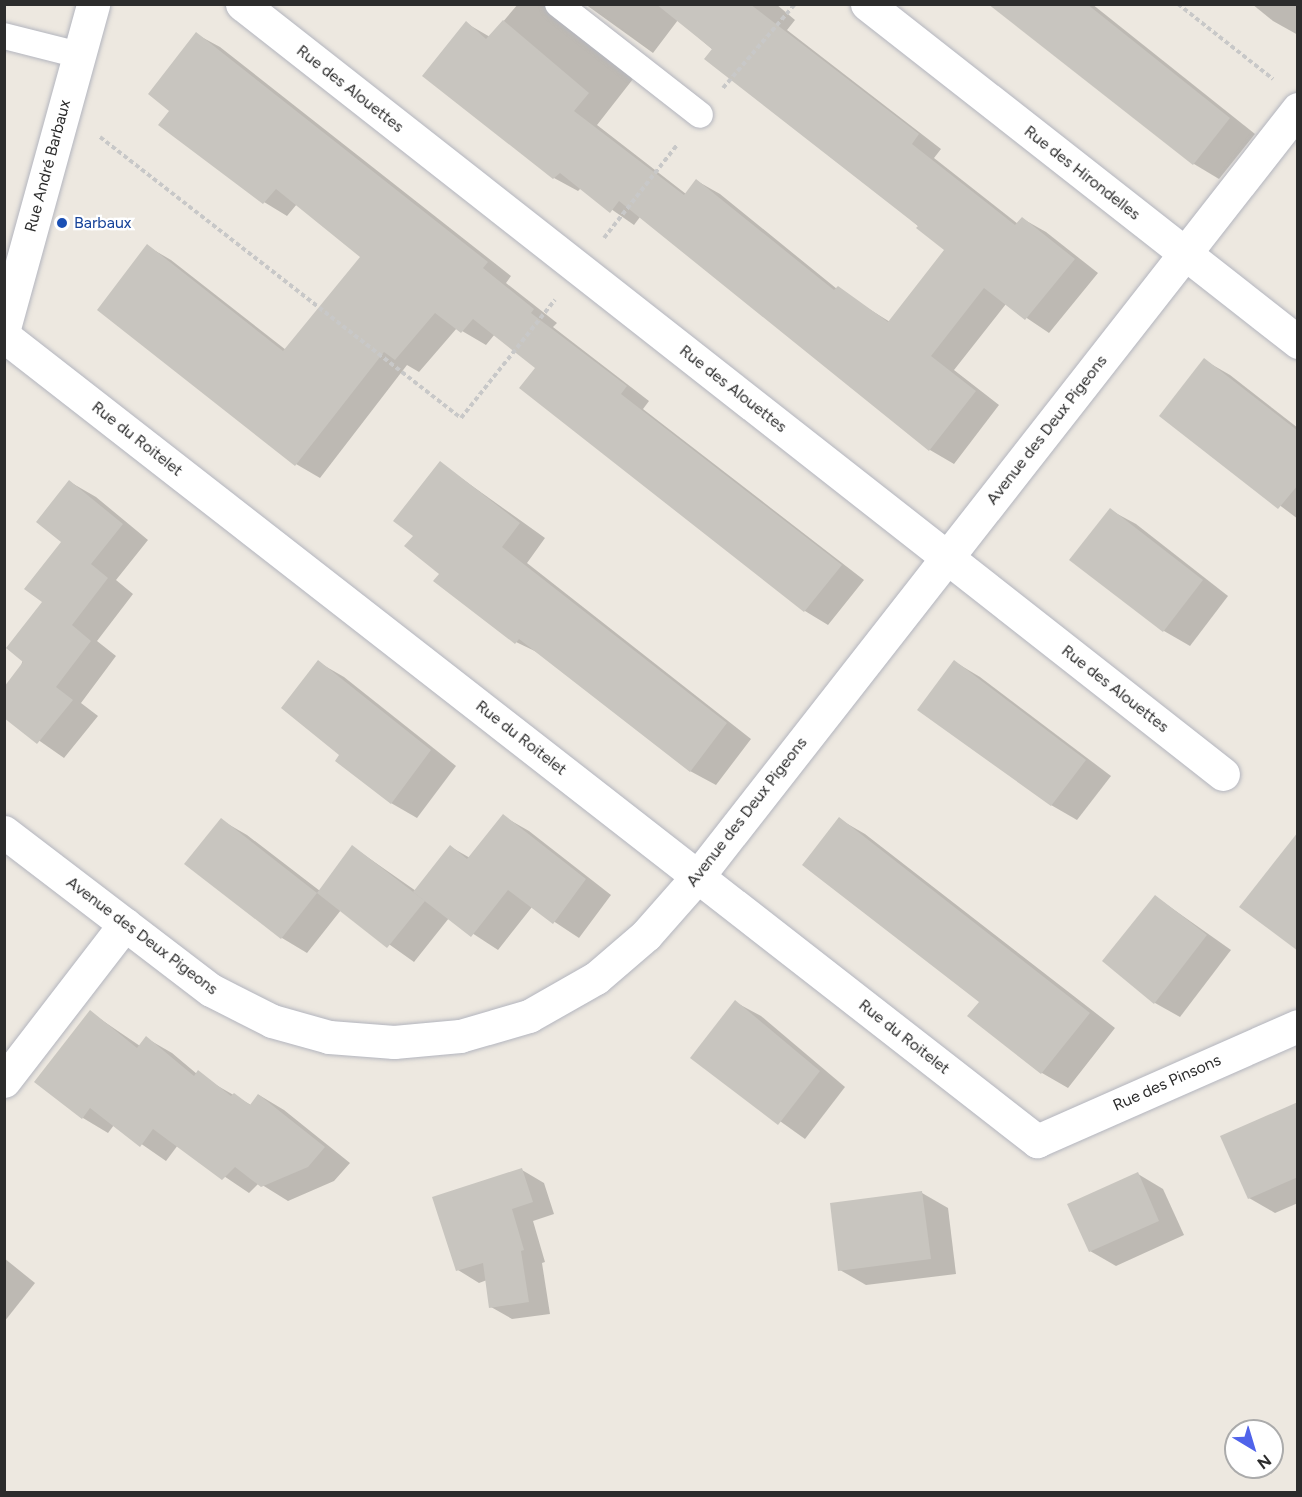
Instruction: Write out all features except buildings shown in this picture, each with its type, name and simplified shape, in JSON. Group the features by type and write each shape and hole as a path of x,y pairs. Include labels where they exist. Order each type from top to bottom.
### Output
{"street":[{"name":"Rue André Barbaux","path":"4,328 93,4"},
{"name":"Rue des Alouettes","path":"242,4 1223,774"},
{"name":"Rue des Hirondelles","path":"867,4 1298,342"},
{"name":"Avenue des Deux Pigeons","path":"4,832 212,990 272,1021 340,1038 394,1042 460,1036 529,1016 596,978 646,935 698,876 1185,254 1288,96"},
{"name":"Rue du Roitelet","path":"4,336 1037,1141"},
{"path":"4,1081 125,924"},
{"name":"Rue des Pinsons","path":"1037,1141 1298,1026"}],"lane":[{"path":"558,4 700,115"},
{"path":"4,36 79,55"}],"path":[{"path":"64,109 461,418 700,115 795,4"},
{"path":"1178,4 1288,96"}],"place":[{"name":"Barbaux","path":"62,223"}]}
